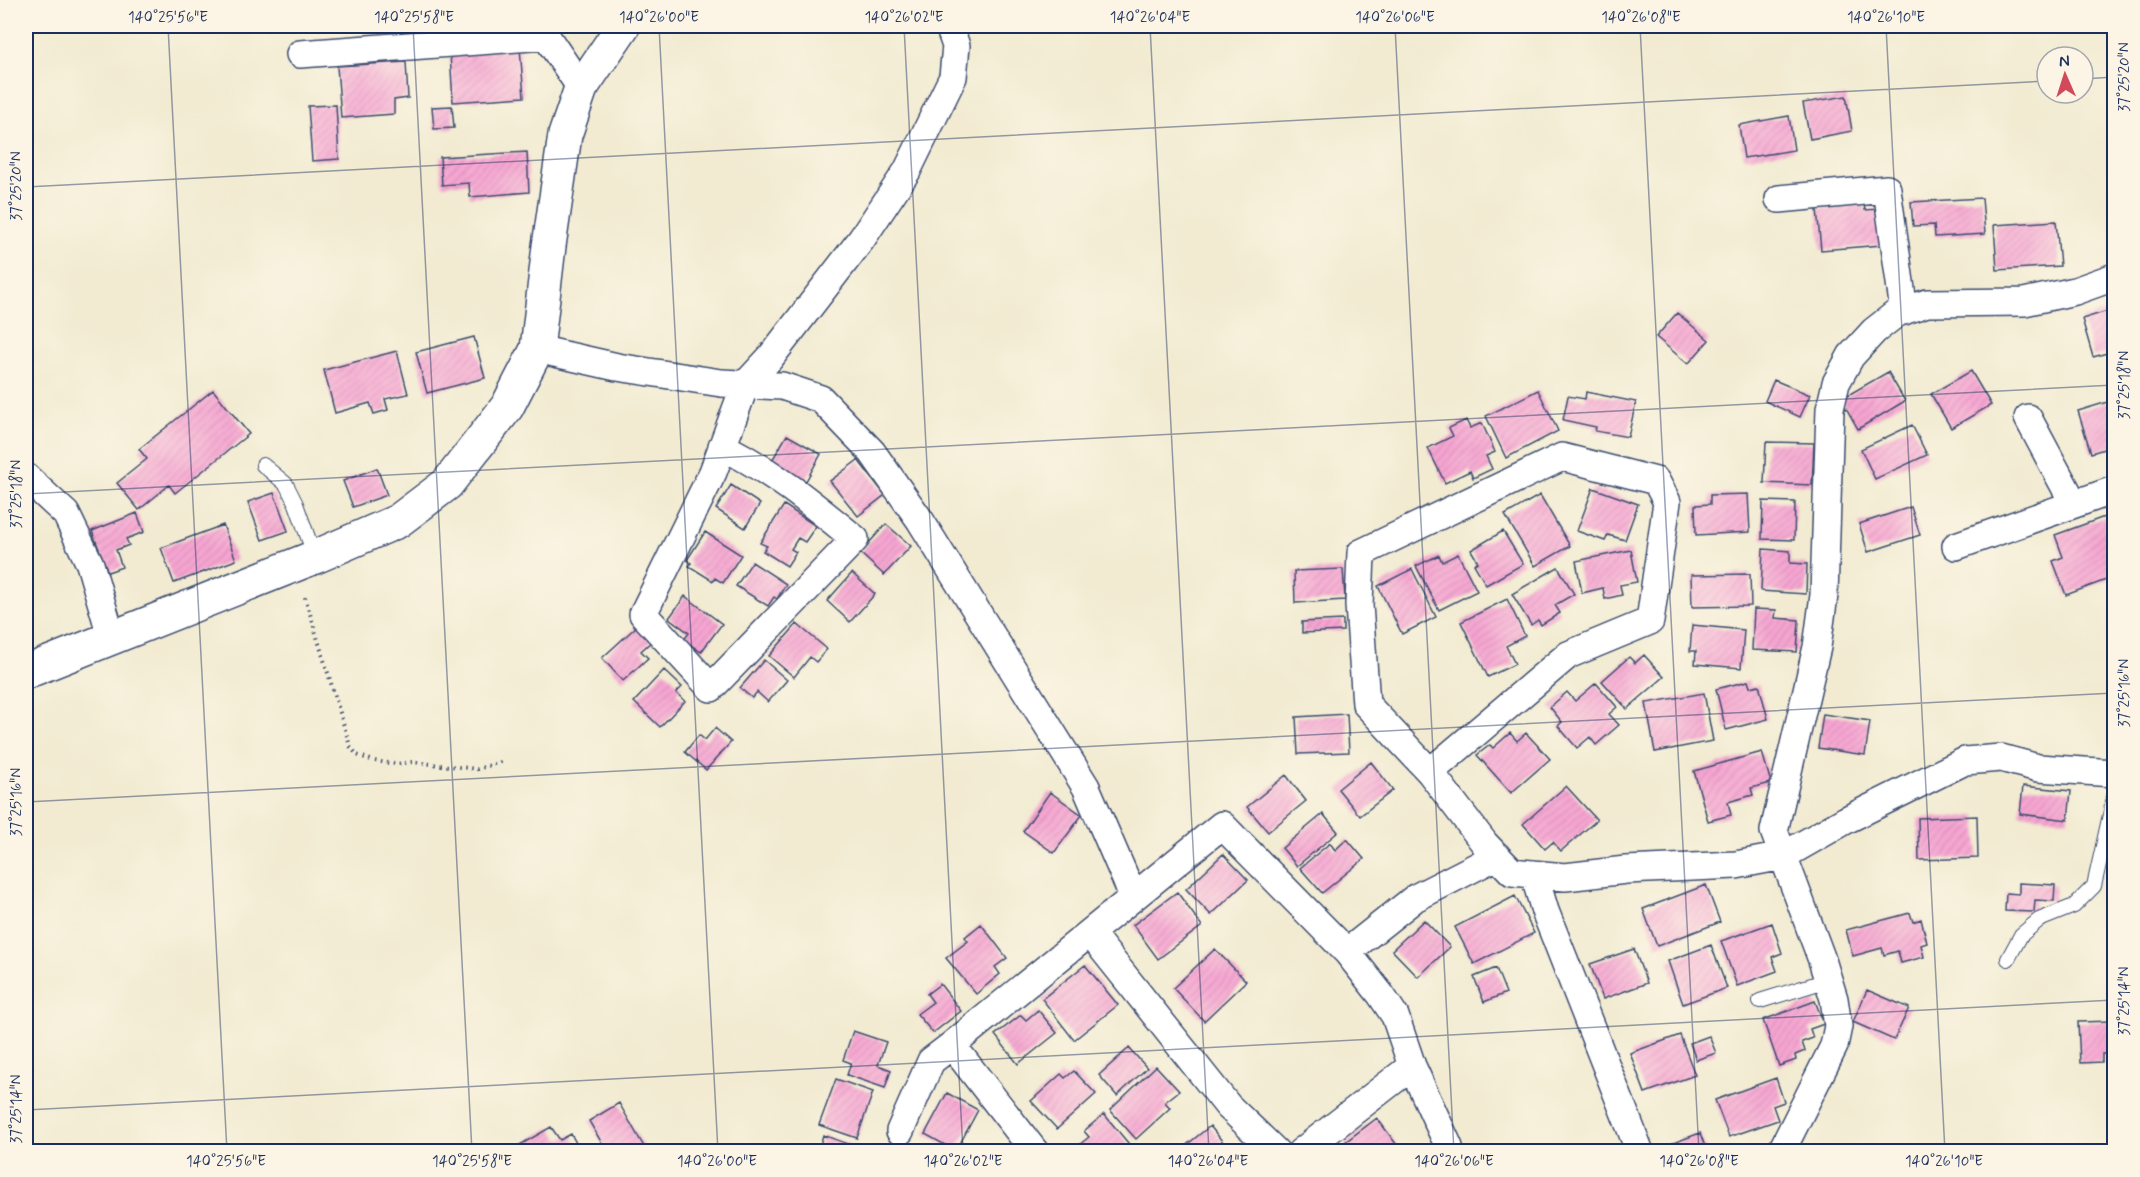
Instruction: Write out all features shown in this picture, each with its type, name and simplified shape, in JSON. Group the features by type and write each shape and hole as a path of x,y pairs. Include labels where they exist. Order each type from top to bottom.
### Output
{"street":[{"path":"26,672 305,561 398,520 447,484 507,407 537,349 565,135 581,88 623,26"},
{"path":"722,446 756,463 798,491 855,539 711,687 643,614 713,472 722,446 745,386 770,358 854,249 907,171 953,77 956,46 950,26"},
{"path":"300,54 545,31 581,88"},
{"path":"1779,199 1887,189 1904,311"},
{"path":"1781,1152 1834,1046 1838,1026 1834,999 1828,980 1774,831 1817,647 1824,595 1830,410 1836,382 1851,356 1874,331 1904,311 1927,303 2024,302 2075,291 2115,277"},
{"path":"537,349 617,367 745,386 782,386 821,399 872,452 920,520 1086,787 1133,896"},
{"path":"2028,418 2074,504"},
{"path":"1430,772 1568,655 1650,621 1667,502 1656,481 1562,457 1361,553 1359,605 1366,704 1430,772 1485,844 1512,872 1565,876 1626,870 1736,865 1783,856 1846,820 1965,761 2001,758 2038,768 2115,773"},
{"path":"26,477 66,514 90,564 112,639"},
{"path":"1956,546 2115,490"},
{"path":"900,1131 931,1061 1222,825 1347,952 1395,1016 1412,1066 1449,1147"},
{"path":"1347,952 1415,898 1497,856"},
{"path":"1534,874 1545,911 1640,1152"},
{"path":"1089,933 1228,1106 1276,1152"},
{"path":"952,1045 1035,1152"},
{"path":"1301,1152 1412,1066"}],"lane":[{"path":"263,465 286,484 296,504 305,561"},
{"path":"2008,959 2021,935 2039,920 2074,906 2094,886 2115,797"},
{"path":"1760,1001 1828,980"}],"path":[{"path":"305,561 350,746 357,755 374,761 396,764 413,762 477,769 504,761"}],"building":[{"path":"520,48 524,97 453,102 450,53"},
{"path":"406,62 408,98 394,100 394,114 341,118 337,66"},
{"path":"1846,96 1852,131 1810,139 1803,103"},
{"path":"336,105 339,159 312,161 308,106"},
{"path":"452,106 454,128 434,129 432,107"},
{"path":"1789,116 1794,150 1744,158 1739,125"},
{"path":"527,152 529,192 470,197 469,183 442,185 440,157"},
{"path":"1982,198 1985,234 1935,237 1934,225 1913,226 1911,202"},
{"path":"1864,205 1865,210 1879,209 1882,245 1821,250 1817,209"},
{"path":"2056,221 2060,266 1997,270 1994,225"},
{"path":"2114,309 2114,351 2093,357 2082,319"},
{"path":"1677,313 1709,340 1688,364 1656,337"},
{"path":"474,337 485,378 427,393 416,352"},
{"path":"397,351 408,394 385,399 388,410 374,414 370,403 335,413 324,370"},
{"path":"1971,371 1991,405 1951,428 1931,394"},
{"path":"1888,372 1905,401 1858,429 1841,399"},
{"path":"1774,380 1810,395 1800,417 1765,401"},
{"path":"213,390 249,434 175,493 169,485 139,510 117,483 147,459 139,449"},
{"path":"1538,390 1558,431 1506,458 1486,416"},
{"path":"1586,392 1636,402 1628,437 1595,431 1596,427 1563,420 1568,396 1585,399"},
{"path":"2114,400 2114,446 2091,453 2078,411"},
{"path":"1466,420 1470,428 1482,423 1495,452 1486,456 1492,469 1473,478 1470,471 1445,483 1428,448 1453,436 1449,428"},
{"path":"1912,425 1927,455 1875,479 1861,449"},
{"path":"787,435 821,454 806,481 771,462"},
{"path":"1766,442 1814,443 1812,485 1764,483"},
{"path":"858,460 885,495 858,516 830,481"},
{"path":"377,468 387,495 353,507 343,481"},
{"path":"731,485 760,504 745,528 716,509"},
{"path":"1593,488 1638,504 1625,540 1608,535 1605,541 1577,531"},
{"path":"274,493 288,531 262,540 248,502"},
{"path":"1748,494 1750,532 1696,535 1695,505 1710,504 1710,495"},
{"path":"1540,495 1570,546 1535,566 1505,515"},
{"path":"1763,501 1795,502 1794,540 1762,539"},
{"path":"784,505 816,526 805,542 798,538 791,549 796,552 787,566 763,551 767,546 760,543"},
{"path":"1911,507 1920,535 1868,552 1859,524"},
{"path":"137,513 144,532 126,539 129,545 116,550 122,567 108,572 92,531"},
{"path":"2107,516 2114,536 2114,577 2066,595 2053,561 2063,557 2055,535"},
{"path":"886,524 911,546 884,575 860,553"},
{"path":"223,525 236,560 174,583 161,548"},
{"path":"1503,531 1523,564 1486,585 1474,564 1478,562 1471,550"},
{"path":"705,532 741,555 723,583 715,578 713,581 689,566 691,563 687,560"},
{"path":"1763,549 1790,551 1790,563 1807,564 1806,594 1761,591"},
{"path":"1631,550 1637,582 1620,585 1622,595 1605,599 1603,588 1582,593 1576,561"},
{"path":"1458,554 1477,591 1439,610 1416,566 1439,555 1442,562"},
{"path":"752,562 786,584 777,599 774,597 768,606 736,586"},
{"path":"1558,567 1574,594 1555,605 1560,613 1541,625 1538,620 1531,625 1512,594"},
{"path":"1343,569 1345,600 1295,603 1294,571"},
{"path":"1412,569 1436,617 1402,634 1378,586"},
{"path":"852,573 875,594 850,622 827,601"},
{"path":"1750,574 1751,606 1692,607 1691,575"},
{"path":"685,596 722,624 701,652 684,640 689,633 669,618"},
{"path":"1507,599 1525,636 1506,646 1515,664 1488,677 1461,622"},
{"path":"1754,609 1776,610 1775,618 1799,620 1797,652 1752,650"},
{"path":"1343,620 1343,631 1302,633 1302,622"},
{"path":"797,624 827,649 816,662 810,657 794,677 769,656"},
{"path":"638,625 652,641 641,651 648,658 623,681 602,658"},
{"path":"1692,625 1744,630 1741,668 1695,664 1696,651 1690,651"},
{"path":"1644,655 1664,677 1627,709 1602,681 1629,657 1635,663"},
{"path":"764,660 787,680 768,702 757,692 752,698 740,688"},
{"path":"664,670 682,687 676,693 685,701 660,727 634,702"},
{"path":"1748,681 1750,687 1759,685 1768,719 1726,730 1716,689"},
{"path":"1596,683 1617,707 1609,714 1619,725 1596,745 1590,737 1577,748 1558,726 1562,722 1550,707 1567,692 1575,701"},
{"path":"1704,693 1713,741 1655,752 1646,703"},
{"path":"1347,714 1349,752 1298,754 1296,717"},
{"path":"1823,714 1870,721 1865,755 1818,748"},
{"path":"715,728 731,742 706,770 685,752 699,735 705,740"},
{"path":"1510,733 1517,741 1526,733 1550,759 1511,793 1477,755 1490,745 1493,748"},
{"path":"1762,752 1771,783 1751,788 1753,795 1728,802 1731,815 1708,821 1694,771"},
{"path":"1371,762 1393,790 1360,816 1338,789"},
{"path":"1286,775 1306,801 1268,832 1247,807"},
{"path":"1566,786 1597,820 1561,851 1553,842 1545,849 1523,824"},
{"path":"2023,786 2071,791 2068,820 2020,814"},
{"path":"1050,792 1082,815 1054,853 1023,831"},
{"path":"1323,814 1338,832 1297,866 1282,848"},
{"path":"1977,816 1978,858 1919,860 1918,818"},
{"path":"1347,839 1364,859 1322,893 1300,868 1330,843 1335,850"},
{"path":"1223,854 1248,880 1211,915 1186,889"},
{"path":"2019,883 2055,885 2054,901 2035,900 2034,912 2005,911 2006,893 2019,894"},
{"path":"1706,885 1720,922 1657,946 1643,909"},
{"path":"1177,892 1202,926 1158,959 1133,925"},
{"path":"1515,896 1534,933 1474,964 1455,927"},
{"path":"2112,912 2114,912 2114,951 2111,951"},
{"path":"1910,913 1913,922 1921,919 1927,943 1921,945 1924,957 1901,963 1898,951 1884,955 1882,948 1853,956 1846,930"},
{"path":"1424,920 1450,947 1418,977 1392,950"},
{"path":"1772,923 1782,953 1772,957 1777,971 1737,986 1721,941"},
{"path":"981,924 1007,958 995,967 1000,974 976,994 946,958 968,941 965,937"},
{"path":"1711,945 1727,988 1683,1004 1668,961"},
{"path":"1215,949 1246,981 1204,1021 1173,988"},
{"path":"1634,949 1647,983 1603,999 1590,964"},
{"path":"1085,965 1118,1005 1074,1040 1042,999"},
{"path":"1496,968 1506,993 1484,1002 1474,977"},
{"path":"940,984 961,1011 933,1033 917,1014 933,1002 927,994"},
{"path":"1867,990 1909,1008 1894,1040 1853,1022"},
{"path":"1815,1001 1824,1024 1810,1029 1813,1038 1802,1042 1805,1051 1795,1055 1796,1060 1779,1066 1763,1020"},
{"path":"1038,1010 1057,1033 1018,1064 995,1035 1021,1015 1026,1020"},
{"path":"2114,1021 2114,1053 2102,1054 2102,1062 2080,1063 2078,1022"},
{"path":"853,1031 886,1042 878,1065 891,1070 885,1088 847,1075 851,1063 843,1060"},
{"path":"1680,1035 1695,1075 1645,1093 1630,1053"},
{"path":"1709,1036 1716,1053 1696,1060 1690,1043"},
{"path":"1129,1048 1147,1068 1117,1096 1099,1075"},
{"path":"1156,1066 1179,1091 1165,1102 1170,1108 1136,1139 1110,1110"},
{"path":"1074,1071 1096,1094 1057,1129 1031,1101 1061,1074 1065,1078"},
{"path":"1776,1078 1784,1102 1773,1106 1778,1120 1729,1137 1715,1100"},
{"path":"836,1079 873,1092 857,1138 819,1125"},
{"path":"947,1093 978,1110 956,1151 925,1134"},
{"path":"619,1103 647,1152 607,1152 589,1121"},
{"path":"1104,1114 1133,1149 1130,1152 1074,1152 1073,1150 1089,1137 1084,1131"},
{"path":"1377,1118 1402,1152 1344,1152 1348,1148 1344,1143"},
{"path":"1210,1126 1231,1152 1178,1152"},
{"path":"551,1127 560,1140 571,1134 581,1152 521,1152 518,1146"},
{"path":"1700,1133 1707,1152 1658,1152 1657,1149"},
{"path":"823,1135 865,1150 864,1152 818,1152"}]}
